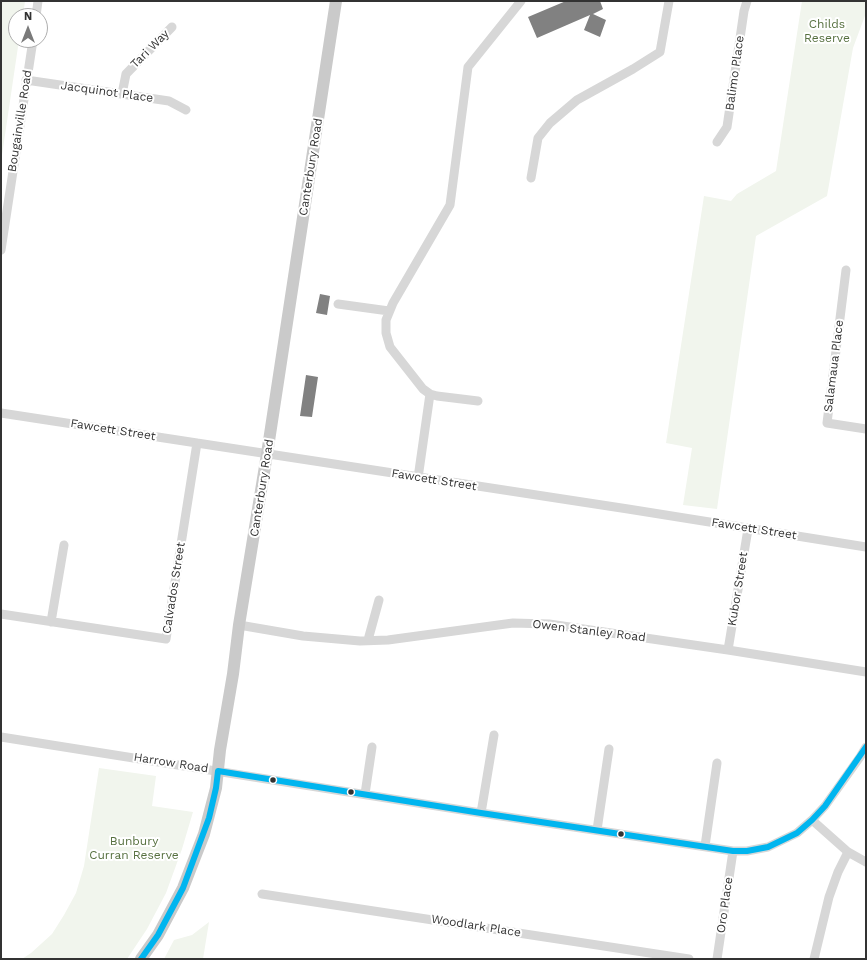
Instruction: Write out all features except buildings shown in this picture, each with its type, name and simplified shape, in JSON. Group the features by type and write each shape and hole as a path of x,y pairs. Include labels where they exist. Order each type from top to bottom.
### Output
{"main road":[{"name":"Canterbury Road","path":"141,959 158,935 183,888 209,818 216,788 239,625 267,454 336,1"}],"street":[{"path":"478,401 446,398 430,394 417,382 390,347 385,328 389,311 450,205 468,67 521,1"},
{"path":"531,178 538,138 550,123 577,100 660,52 669,1"},
{"name":"Balimo Place","path":"717,142 727,127 744,11 747,1"},
{"name":"Tari Way","path":"122,94 126,74 172,27"},
{"name":"Bougainville Road","path":"1,250 32,48"},
{"name":"Jacquinot Place","path":"26,80 169,101 186,110"},
{"name":"Salamaua Place","path":"846,270 827,423 866,429"},
{"path":"338,304 389,311"},
{"path":"418,478 430,394"},
{"name":"Fawcett Street","path":"1,413 866,547"},
{"name":"Calvados Street","path":"1,614 166,639 197,443"},
{"name":"Kubor Street","path":"728,650 748,529"},
{"path":"51,622 64,545"},
{"path":"368,640 379,600"},
{"name":"Owen Stanley Road","path":"239,625 303,636 388,640 513,623 549,624 866,672"},
{"path":"481,813 494,736"},
{"name":"Harrow Road","path":"1,737 481,813 733,850 755,851 777,844 798,834 812,820 866,747"},
{"path":"365,794 372,747"},
{"path":"597,830 609,749"},
{"path":"705,846 717,763"},
{"path":"812,820 848,852 866,862"},
{"name":"Oro Place","path":"717,959 733,850"},
{"path":"814,959 829,897 838,872 848,852"},
{"name":"Woodlark Place","path":"262,894 689,959"}],"green space":[{"path":"1,1 25,1 24,8 8,8 8,48 18,48 1,162"},
{"name":"Childs Reserve","path":"802,1 866,1 866,13 853,48 827,196 756,236 717,509 683,505 692,448 666,443 704,196 731,201 737,194 776,171"},
{"name":"Bunbury Curran Reserve","path":"99,768 156,776 152,806 193,812 182,849 166,893 147,929 127,959 22,959 52,934 76,893 84,866"},
{"path":"209,922 203,959 164,959 174,940 192,935"}],"transit line":[{"path":"218,771 481,813 733,851 747,851 768,847 797,833 812,820 825,806 866,747"},
{"path":"141,959 158,935 183,888 209,818 216,788 218,771"}]}
